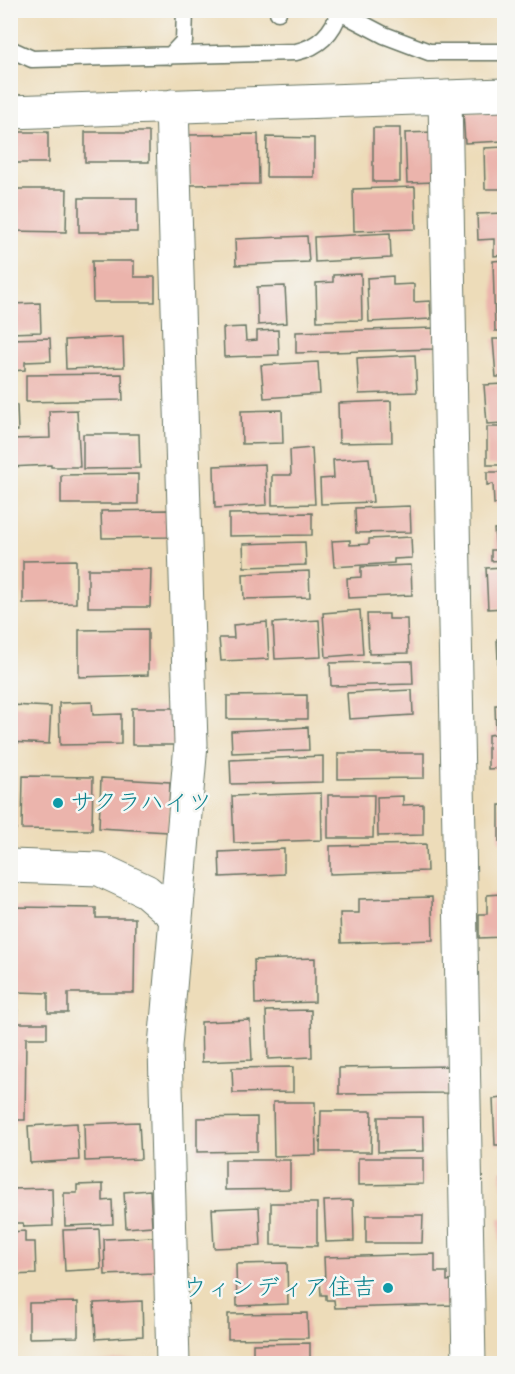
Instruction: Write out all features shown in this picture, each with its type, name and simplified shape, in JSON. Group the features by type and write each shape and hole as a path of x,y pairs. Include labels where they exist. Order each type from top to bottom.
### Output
{"street":[{"path":"10,112 504,95"},
{"path":"445,97 469,1364"},
{"path":"172,106 191,744 165,1046 173,1364"},
{"path":"10,866 99,869 146,891 175,916"}],"lane":[{"path":"170,56 184,41 185,10"},
{"path":"10,49 32,59 296,52 319,44 328,35 340,11 384,35 429,52 504,52"}],"building":[{"path":"504,109 504,141 465,143 463,111"},
{"path":"373,128 400,128 400,182 373,182"},
{"path":"10,132 48,132 48,163 10,163"},
{"path":"85,132 149,132 149,162 85,162"},
{"path":"434,132 435,182 407,183 405,133"},
{"path":"258,134 259,184 190,185 189,135"},
{"path":"267,137 314,138 314,177 266,177"},
{"path":"504,147 504,189 485,189 484,148"},
{"path":"415,187 416,229 354,231 353,189"},
{"path":"13,189 67,189 66,232 12,231"},
{"path":"79,198 137,198 137,232 79,232"},
{"path":"504,213 504,255 494,256 494,239 478,240 477,214"},
{"path":"390,233 391,258 315,262 314,237"},
{"path":"307,236 309,262 236,265 235,239"},
{"path":"504,260 504,331 495,331 493,261"},
{"path":"92,261 134,261 134,277 155,277 155,302 93,302"},
{"path":"361,274 362,320 317,321 316,283 333,282 333,275"},
{"path":"393,276 393,285 414,284 414,302 430,301 431,319 369,322 367,278"},
{"path":"285,286 287,323 258,325 257,287"},
{"path":"40,303 41,332 10,333 10,304"},
{"path":"245,327 246,341 257,340 257,331 278,330 279,355 224,357 223,328"},
{"path":"434,328 435,349 296,353 296,332"},
{"path":"123,337 124,367 66,369 65,340"},
{"path":"50,338 51,361 25,362 25,370 10,371 10,339"},
{"path":"493,339 504,339 504,377 496,377"},
{"path":"415,355 417,392 359,394 357,358"},
{"path":"318,362 320,394 264,398 261,365"},
{"path":"122,374 123,400 26,402 26,375"},
{"path":"504,384 504,423 487,424 484,385"},
{"path":"391,401 392,442 339,443 338,403"},
{"path":"10,405 17,405 18,431 10,431"},
{"path":"77,410 80,467 51,467 51,465 10,467 10,439 50,438 49,411"},
{"path":"282,410 283,443 242,444 241,411"},
{"path":"487,427 504,427 504,465 487,465"},
{"path":"83,434 139,434 140,468 83,469"},
{"path":"312,448 315,504 272,505 272,475 291,475 290,450"},
{"path":"369,458 373,502 321,504 320,479 334,478 333,460"},
{"path":"265,464 267,505 215,508 214,466"},
{"path":"487,472 504,472 504,504 494,504 493,484 487,485"},
{"path":"138,474 138,504 61,504 61,475"},
{"path":"410,506 411,532 356,533 355,508"},
{"path":"168,510 169,537 102,538 101,511"},
{"path":"312,513 312,535 229,536 229,514"},
{"path":"504,528 504,560 491,561 491,550 496,550 494,529"},
{"path":"411,537 412,558 394,559 394,563 334,567 332,541 350,540 350,545 369,544 369,539"},
{"path":"305,542 306,565 244,567 243,544"},
{"path":"76,560 76,603 23,604 23,561"},
{"path":"411,565 412,595 348,598 347,578 361,577 361,567"},
{"path":"504,567 504,608 488,609 486,568"},
{"path":"88,569 151,569 150,607 88,607"},
{"path":"309,571 310,597 244,599 243,574"},
{"path":"360,610 363,654 326,657 323,613"},
{"path":"367,614 389,614 389,619 407,619 408,653 369,654"},
{"path":"319,620 321,657 275,659 273,623"},
{"path":"267,622 269,659 221,661 219,638 234,638 233,625"},
{"path":"148,629 148,675 79,677 79,630"},
{"path":"497,639 504,639 504,681 499,682"},
{"path":"412,661 413,684 331,686 330,663"},
{"path":"412,690 413,715 349,719 347,693"},
{"path":"307,695 307,719 227,719 227,696"},
{"path":"92,702 93,715 121,714 121,744 60,745 59,703"},
{"path":"10,705 51,707 49,744 10,742"},
{"path":"495,705 504,705 504,768 488,769 488,735 496,734"},
{"path":"132,708 178,708 178,745 132,745"},
{"path":"308,727 309,750 232,753 231,731"},
{"path":"338,753 424,753 424,778 338,779"},
{"path":"323,756 323,782 231,784 230,760"},
{"name":"サクラハイツ","path":"10,776 16,776 16,829 10,829"},
{"name":"サクラハイツ","path":"23,776 93,777 92,830 22,829"},
{"name":"サクラハイツ","path":"101,778 170,782 168,832 99,828"},
{"path":"321,793 322,840 234,843 232,796"},
{"path":"328,795 374,795 373,838 328,838"},
{"path":"403,796 403,805 423,804 423,835 378,836 377,797"},
{"path":"499,805 504,805 504,841 499,842"},
{"path":"426,844 427,871 330,874 330,846"},
{"path":"284,849 284,874 220,877 219,852"},
{"path":"501,891 504,891 504,937 479,938 479,914 487,914 487,895 501,894"},
{"path":"432,897 433,940 341,943 340,913 359,913 359,899"},
{"path":"10,907 96,908 96,918 135,918 134,993 68,993 68,1013 48,1013 48,993 18,992 17,1023 47,1023 47,1038 26,1038 25,1120 10,1120"},
{"path":"315,958 315,1002 255,1004 254,960"},
{"path":"311,1010 312,1057 268,1059 266,1011"},
{"path":"250,1020 252,1060 202,1062 201,1022"},
{"path":"449,1066 449,1093 339,1094 339,1068"},
{"path":"293,1067 293,1092 233,1093 232,1068"},
{"path":"504,1098 504,1145 495,1145 493,1099"},
{"path":"273,1102 315,1102 316,1155 274,1156"},
{"path":"321,1111 372,1111 371,1152 320,1152"},
{"path":"257,1117 257,1151 197,1152 197,1118"},
{"path":"378,1117 423,1117 424,1151 378,1152"},
{"path":"139,1122 141,1159 85,1161 84,1124"},
{"path":"77,1123 79,1160 30,1163 28,1126"},
{"path":"358,1158 423,1158 423,1184 358,1185"},
{"path":"225,1160 290,1160 290,1189 225,1190"},
{"path":"501,1170 504,1170 504,1188 502,1188"},
{"path":"103,1184 103,1201 112,1200 113,1224 65,1226 64,1193 77,1193 77,1185"},
{"path":"52,1188 53,1226 24,1227 23,1223 10,1223 10,1189"},
{"path":"150,1190 152,1226 126,1228 124,1192"},
{"path":"353,1200 354,1241 326,1242 324,1201"},
{"path":"271,1203 317,1203 317,1246 271,1245"},
{"path":"259,1207 261,1246 214,1248 212,1209"},
{"path":"366,1215 423,1215 422,1243 366,1243"},
{"path":"499,1218 504,1218 504,1245 500,1245"},
{"path":"99,1229 101,1269 65,1271 63,1230"},
{"path":"25,1231 25,1242 35,1242 36,1274 10,1275 10,1232"},
{"path":"153,1237 155,1273 105,1275 104,1239"},
{"name":"ウィンディア住吉","path":"435,1254 435,1272 447,1272 447,1281 456,1280 456,1305 335,1308 334,1300 326,1300 326,1295 321,1295 320,1280 325,1280 324,1257"},
{"path":"287,1263 288,1304 237,1306 236,1264"},
{"path":"142,1301 143,1336 96,1339 94,1303"},
{"path":"78,1302 78,1337 29,1338 29,1303"},
{"path":"307,1313 308,1338 228,1339 228,1314"},
{"path":"310,1343 310,1364 253,1364 253,1344"},
{"path":"134,1359 134,1364 86,1364 86,1362"}],"place":[{"name":"サクラハイツ","path":"58,803"},
{"name":"ウィンディア住吉","path":"388,1288"}]}
